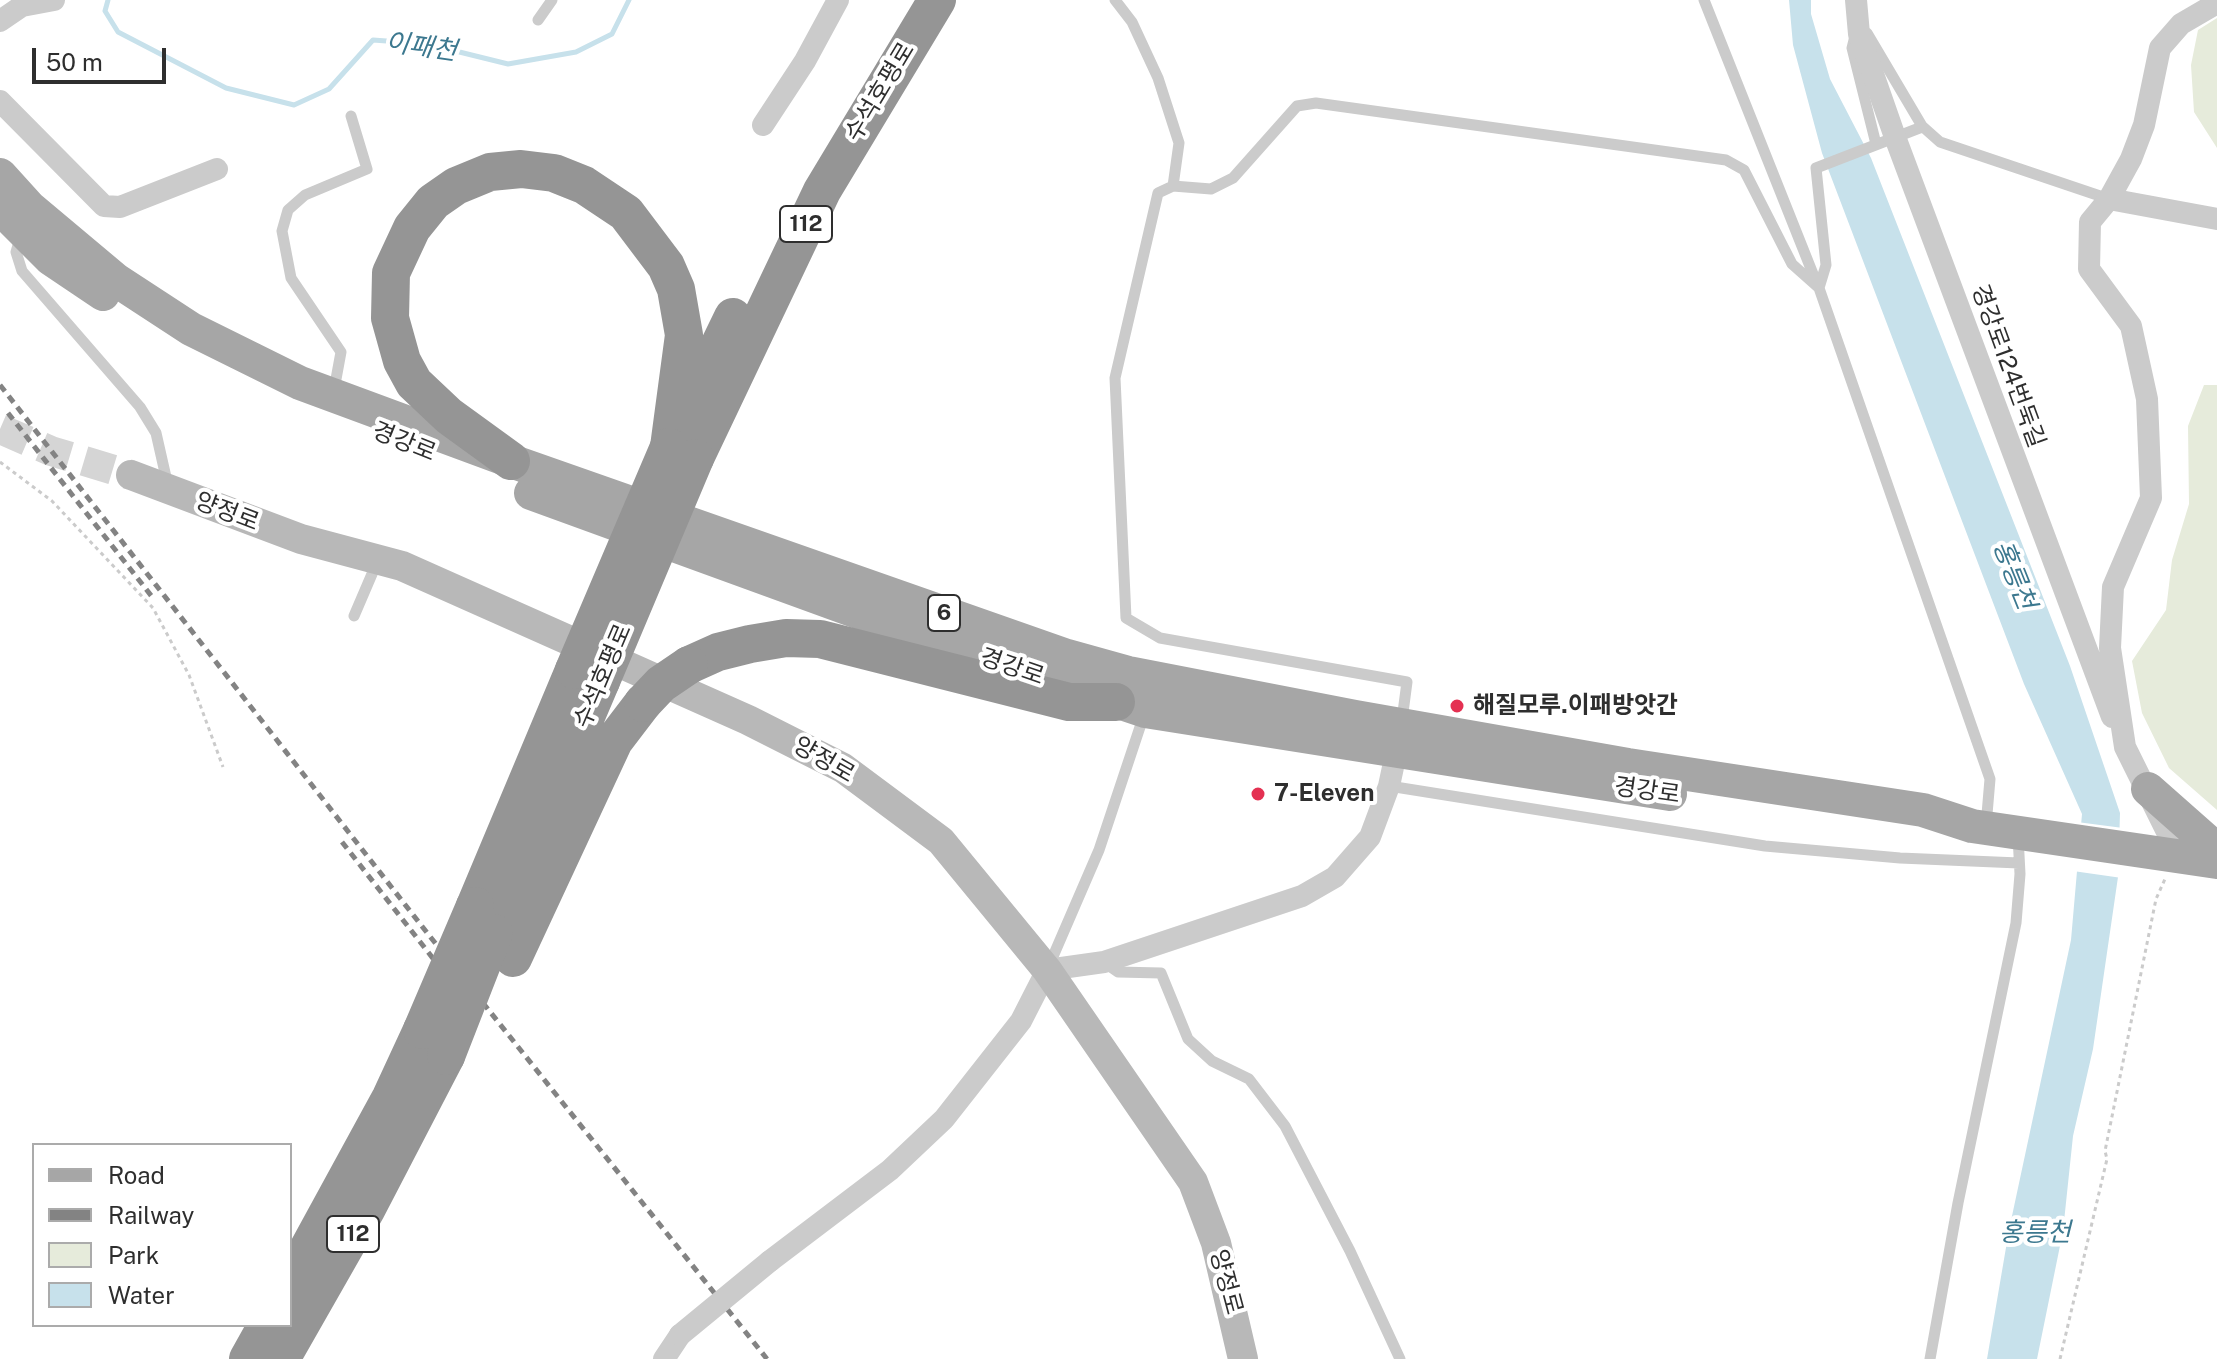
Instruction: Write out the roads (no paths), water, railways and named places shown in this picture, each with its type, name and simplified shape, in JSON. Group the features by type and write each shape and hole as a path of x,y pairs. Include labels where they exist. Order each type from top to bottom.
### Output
{"highway":[{"name":"수석호평로","path":"292,1279 401,1111 446,1056 587,675 682,452 797,190 909,0"},
{"name":"수석호평로","path":"682,452 822,191 937,0"},
{"path":"511,461 449,416 414,383 402,361 390,318 391,273 412,228 433,202 456,186 490,172 521,169 554,173 584,185 626,213 666,266 676,289 684,335 682,452"},
{"path":"494,932 614,741 643,703 661,684 689,665 718,652 786,638 820,639 1069,702 1131,706"},
{"name":"수석호평로","path":"281,1359 332,1274 401,1111 494,932"},
{"path":"248,1359 266,1327"}],"main road":[{"name":"경강로","path":"0,175 29,207 116,280 191,329 333,395 511,461 1067,656 1399,739"},
{"name":"경강로","path":"11,220 51,259 126,309 221,365 316,407 540,496 1131,706 1628,765 1923,810 2005,836 2178,854 2217,862"},
{"name":"양정로","path":"131,475 288,534 402,566 748,720 843,768 941,841 1047,970 1193,1182 1216,1243 1243,1359"},
{"path":"2148,789 2217,850"}],"street":[{"path":"0,21 22,6 54,0"},
{"path":"763,125 805,61 838,0"},
{"path":"2178,854 2125,747 2110,648 2113,587 2151,498 2147,399 2131,326 2089,269 2090,222 2109,199 2144,125 2160,48 2181,24 2217,3"},
{"name":"경강로124번둑길","path":"1857,10 1859,34 1885,141 2125,747"},
{"path":"0,101 97,203 110,208 217,169"},
{"path":"2109,199 2217,219"},
{"path":"664,1359 680,1335 770,1261 890,1170 944,1119 1021,1021 1047,970 1104,962 1302,896 1335,877 1370,837 1389,786 1399,739"}],"lane":[{"path":"538,20 552,0"},
{"path":"1115,0 1132,22 1158,78 1179,143 1173,186"},
{"path":"1704,0 1819,288 1990,779 2005,836 2016,923 1958,1203 1930,1359"},
{"path":"1857,10 1922,127 1940,142 2109,199"},
{"path":"1399,739 1407,682 1160,638 1126,618 1115,378 1158,193 1173,186 1211,189 1233,178 1297,106 1316,103 1726,160 1744,170 1792,264 1819,288"},
{"path":"333,395 341,352 291,278 282,231 288,210 305,195 367,169 351,116"},
{"path":"1819,288 1826,265 1816,168 1922,127"},
{"path":"11,220 22,271 140,407 156,433 168,488"},
{"path":"354,616 379,559"},
{"path":"1047,970 1099,850 1131,706"},
{"path":"1389,786 1765,846 1900,858 2005,836"},
{"path":"1104,962 1118,972 1161,973 1188,1039 1212,1061 1249,1079 1285,1126 1350,1251 1400,1359"}],"water":[{"name":"홍릉천","path":"1789,0 1811,0 1811,14 1830,79 1871,158 2070,666 2120,813 2118,877 2093,1049 2073,1136 2063,1231 2037,1359 1987,1359 2009,1230 2071,940 2082,814 2024,684 1822,153 1793,45"}],"waterway":[{"name":"이패천","path":"108,0 105,11 118,32 226,88 294,105 329,89 373,40 427,44 508,64 576,52 612,34 629,0"}],"tunnel":[{"path":"0,429 51,451 131,475"}],"railway":[{"path":"0,385 428,934 767,1359"},
{"path":"8,413 153,598"},
{"path":"342,842 453,984"}],"place":[{"name":"해질모루.이패방앗간","path":"1457,706"},
{"name":"7-Eleven","path":"1258,794"}]}
